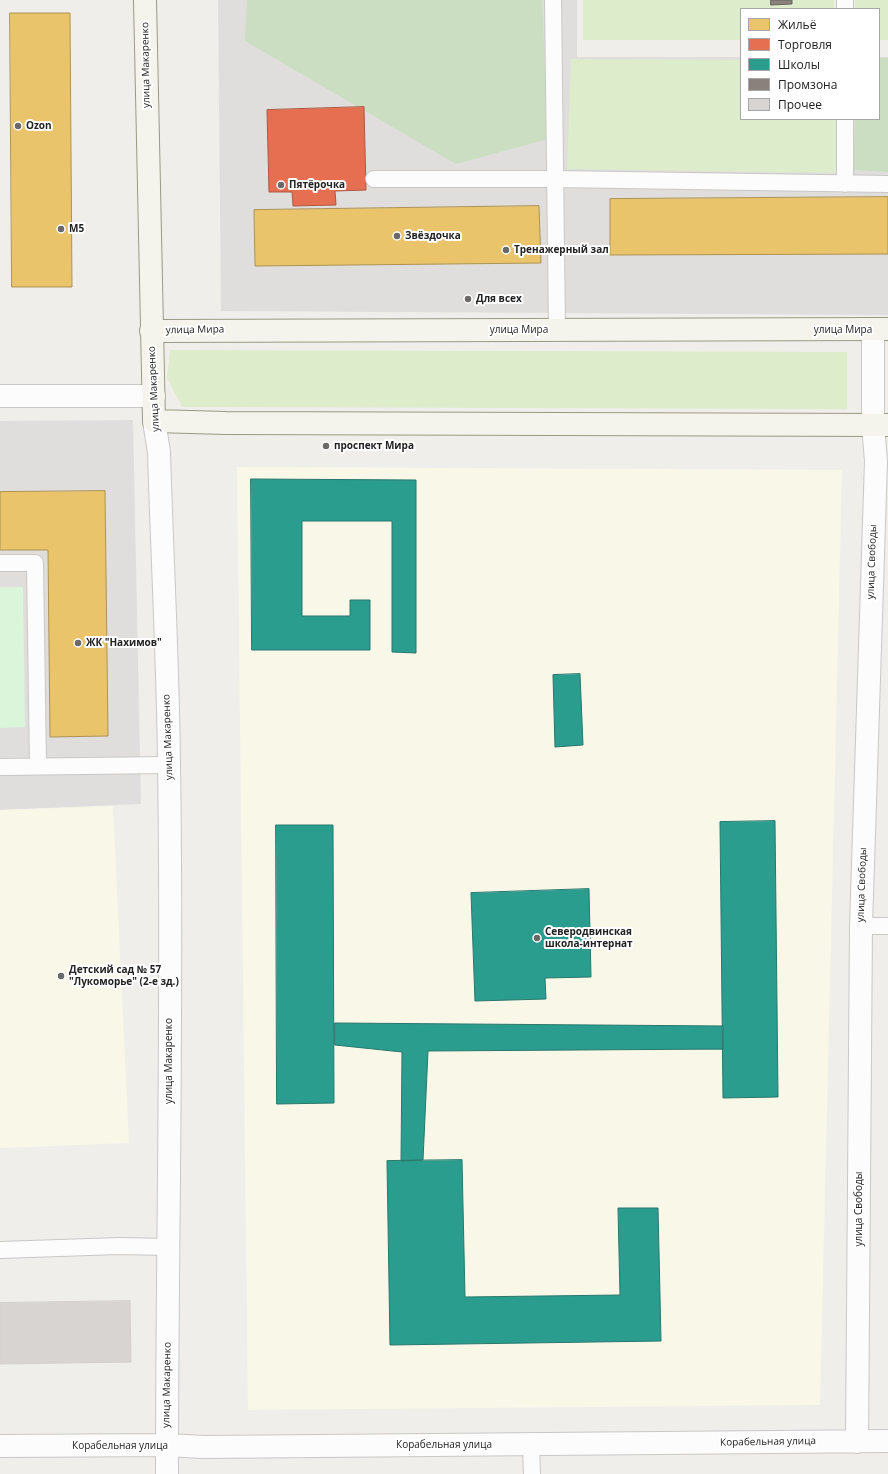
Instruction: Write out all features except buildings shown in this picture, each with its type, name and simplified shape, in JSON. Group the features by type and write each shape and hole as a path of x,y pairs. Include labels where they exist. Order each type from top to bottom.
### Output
{"main road":[{"name":"улица Макаренко","path":"145,0 154,421"},
{"name":"улица Мира","path":"151,331 881,330"},
{"path":"154,421 226,423 881,425"}],"street":[{"name":"улица Свободы","path":"856,1442 861,926 881,540 876,461 881,425 881,330"},
{"path":"0,396 154,396"},
{"name":"улица Макаренко","path":"154,421 159,452 169,765 169,1247 167,1474"},
{"name":"Корабельная улица","path":"0,1446 167,1445 204,1447 888,1441"}],"lane":[{"path":"553,0 557,330"},
{"path":"845,120 845,184"},
{"path":"374,179 555,179 888,184"},
{"path":"0,563 35,563 38,766"},
{"path":"0,767 169,765"},
{"path":"861,926 888,926"},
{"path":"0,1250 119,1246 169,1247"},
{"path":"531,1445 532,1474"}],"shaded area":[{"path":"218,0 577,0 577,57 740,57 740,120 880,120 880,57 888,57 888,315 221,311"},
{"path":"133,420 141,804 0,810 0,421"},
{"name":"Северодвинская школа-интернат","path":"237,467 842,470 820,1405 248,1410"},
{"name":"Детский сад № 57 \"Лукоморье\" (2-е зд.)","path":"113,806 129,1143 0,1148 0,810"}],"green space":[{"path":"247,0 542,0 548,139 456,164 245,41"},
{"path":"583,0 834,0 834,8 740,8 740,40 583,40"},
{"path":"855,0 888,0 888,40 880,40 880,8 855,8"},
{"path":"880,58 888,58 888,172 853,170 855,120 880,120"},
{"path":"571,59 740,60 740,120 836,120 836,173 567,169"},
{"path":"170,350 847,352 847,409 182,407 167,378"},
{"path":"0,587 23,587 25,727 0,728"}],"place":[{"name":"Ozon","path":"18,126"},
{"name":"Пятёрочка","path":"281,185"},
{"name":"М5","path":"61,229"},
{"name":"Звёздочка","path":"397,236"},
{"name":"Тренажерный зал","path":"506,250"},
{"name":"Для всех","path":"468,299"},
{"name":"проспект Мира","path":"326,446"},
{"name":"ЖК \"Нахимов\"","path":"78,643"},
{"name":"Северодвинская школа-интернат","path":"537,938"},
{"name":"Детский сад № 57 \"Лукоморье\" (2-е зд.)","path":"61,976"}]}
